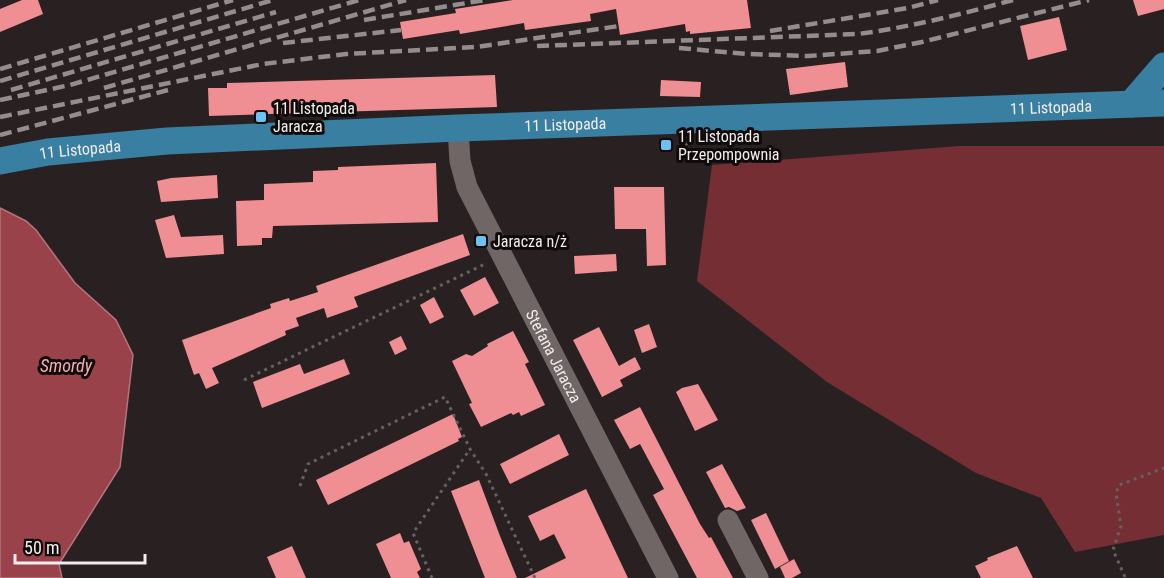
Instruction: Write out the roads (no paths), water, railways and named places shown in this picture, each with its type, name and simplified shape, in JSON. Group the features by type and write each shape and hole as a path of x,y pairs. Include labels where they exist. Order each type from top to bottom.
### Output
{"main road":[{"path":"1131,104 1164,66"},
{"name":"11 Listopada","path":"0,161 48,152 114,145 458,128 1164,103"}],"street":[{"name":"Stefana Jaracza","path":"458,128 460,161 467,187 668,578"},
{"path":"728,520 758,578"}],"water":[{"name":"Smordy","path":"0,208 26,221 36,230 75,283 116,320 133,355 120,467 59,564 62,578 0,578"}],"railway":[{"path":"0,69 233,0"},
{"path":"0,81 273,0"},
{"path":"0,100 70,85 359,0"},
{"path":"104,88 406,0"},
{"path":"364,20 485,0"},
{"path":"770,31 908,8 938,0"},
{"path":"537,46 858,34 936,20 1013,0"},
{"path":"679,48 808,56 877,51 1089,0"},
{"path":"11,90 276,12"},
{"path":"0,117 263,64 346,54 476,47 619,26"},
{"path":"283,43 401,30"},
{"path":"0,135 168,90"}],"place":[{"name":"11 Listopada Jaracza","path":"261,117"},
{"name":"11 Listopada Przepompownia","path":"666,145"},
{"name":"Jaracza n/ż","path":"481,241"}]}
